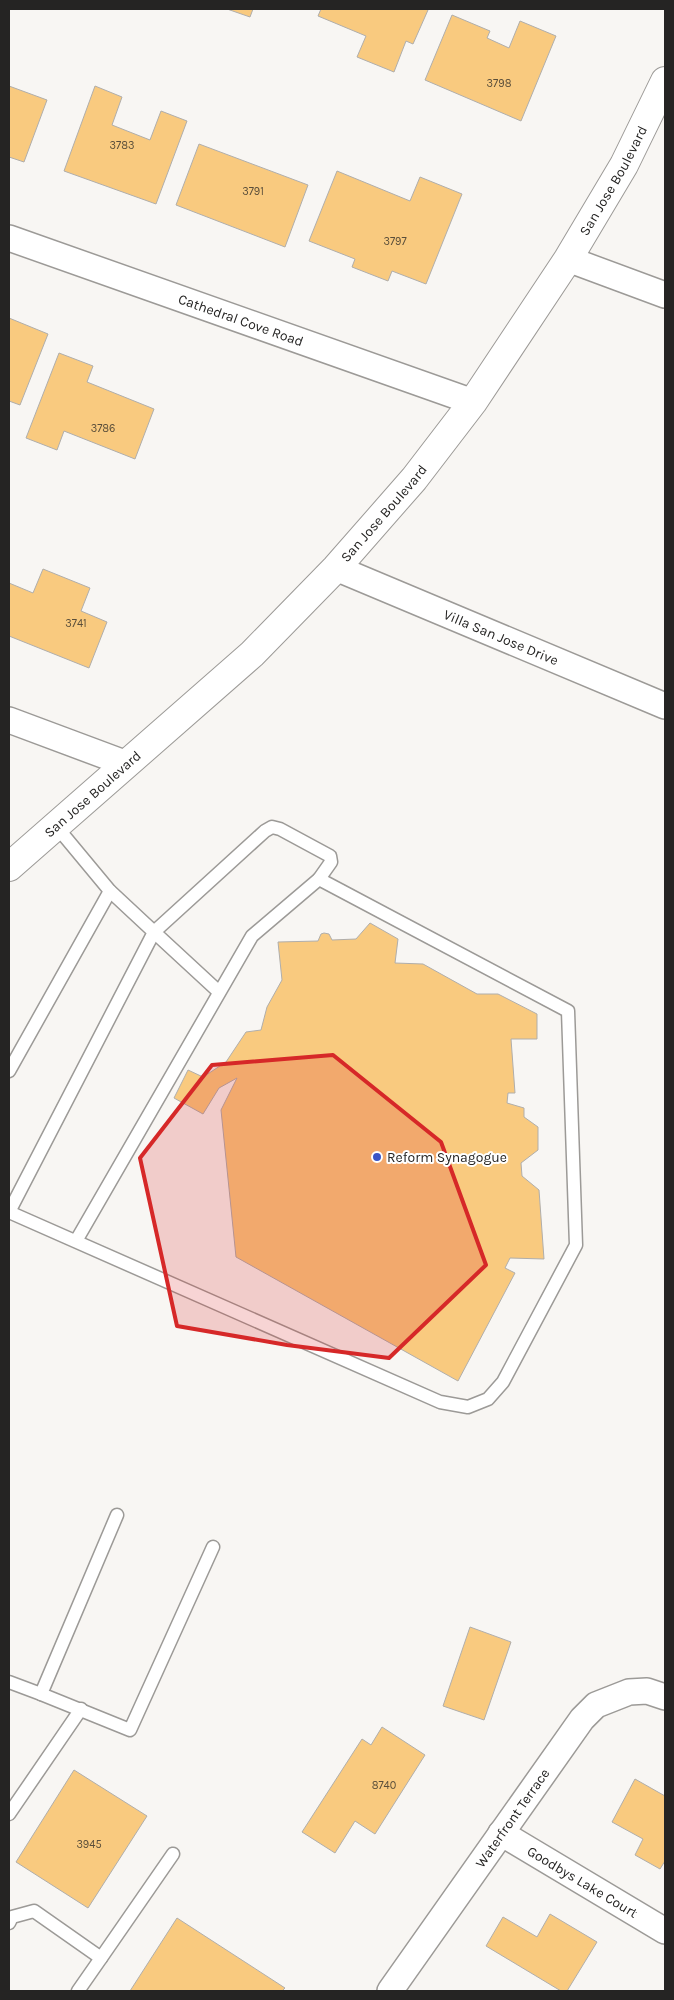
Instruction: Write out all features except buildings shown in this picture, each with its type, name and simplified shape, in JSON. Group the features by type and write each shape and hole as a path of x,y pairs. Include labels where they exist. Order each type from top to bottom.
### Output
{"main road":[{"name":"San Jose Boulevard","path":"9,867 252,654 336,568 414,479 473,402 568,259 624,165 665,82"}],"street":[{"name":"Cathedral Cove Road","path":"9,238 473,402"},
{"path":"568,259 665,295"},
{"name":"Villa San Jose Drive","path":"336,568 665,706"},
{"path":"9,720 128,764"},
{"name":"Waterfront Terrace","path":"390,1991 582,1719 596,1705 629,1692 647,1691 665,1697"},
{"name":"Goodbys Lake Court","path":"501,1833 665,1931"}],"lane":[{"path":"56,826 110,891 219,992"},
{"path":"76,1241 252,936 319,878 331,862 330,856 280,828 272,827 265,831 154,932 9,1212 440,1402 468,1407 488,1398 502,1382 576,1245 568,1011 319,878"},
{"path":"9,1071 110,891"},
{"path":"40,1694 117,1515"},
{"path":"9,1682 130,1730 213,1547"},
{"path":"9,1814 81,1709"},
{"path":"78,1991 173,1854"},
{"path":"9,1923 12,1917 34,1911 101,1958"}],"highlighted area":[{"path":"333,1055 441,1142 486,1265 389,1358 287,1345 177,1326 140,1158 212,1065"}],"place":[{"name":"Reform Synagogue","path":"377,1157"}]}
